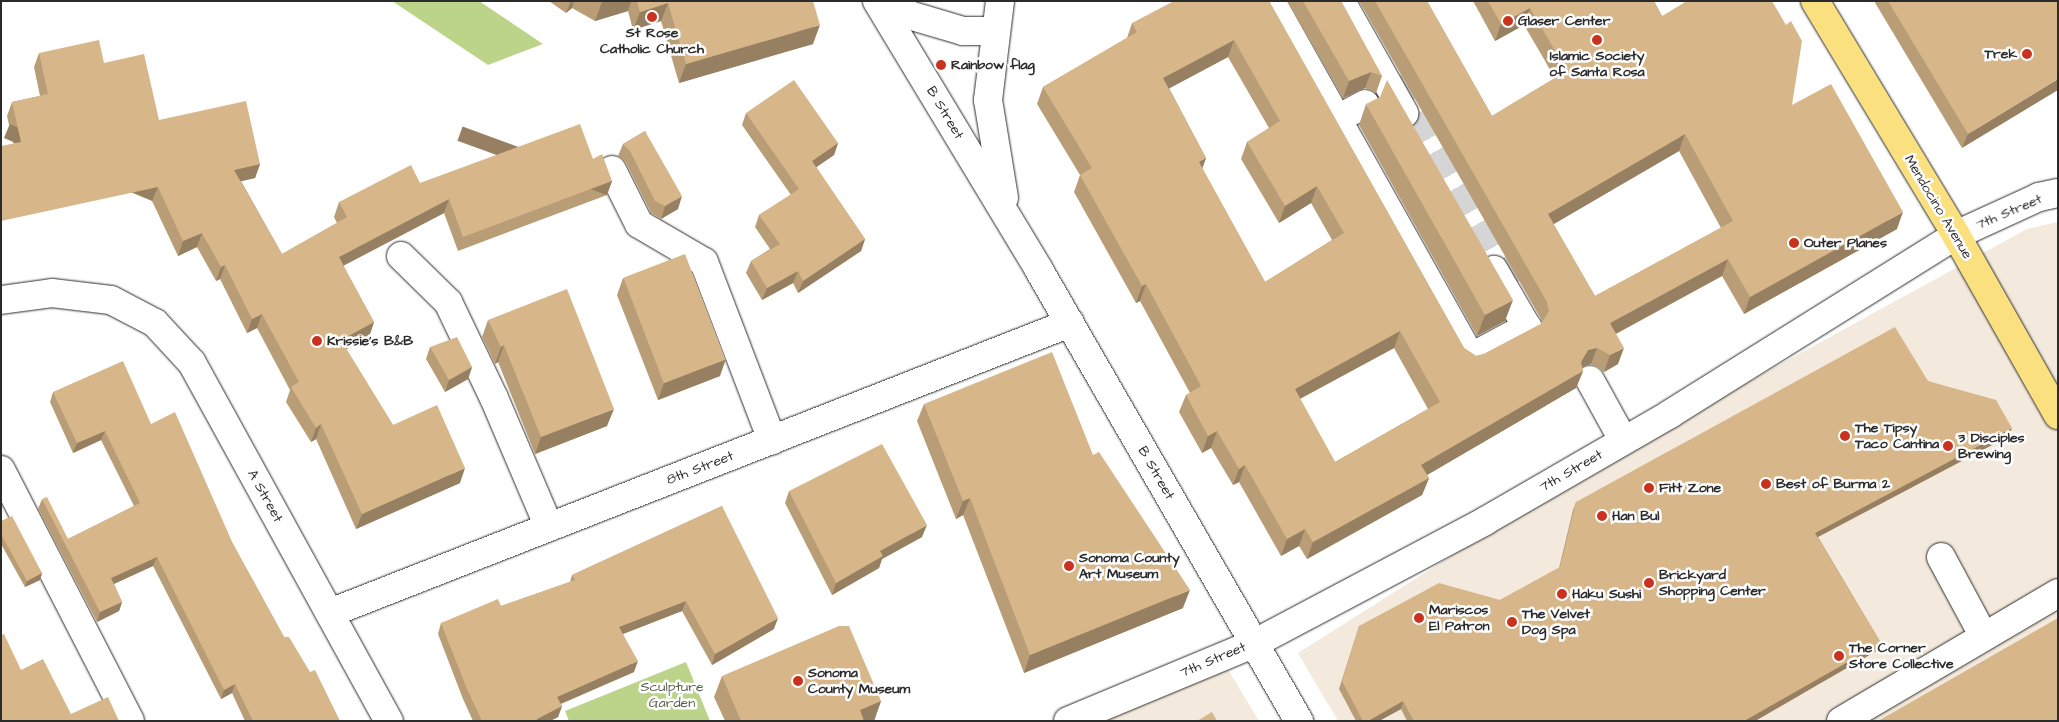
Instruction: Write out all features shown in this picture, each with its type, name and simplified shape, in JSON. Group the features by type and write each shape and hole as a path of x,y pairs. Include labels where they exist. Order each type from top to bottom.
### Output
{"main road":[{"name":"Mendocino Avenue","path":"1815,1 1956,235 2058,414"}],"street":[{"name":"B Street","path":"877,1 1013,225 1299,721"},
{"path":"883,1 909,15 963,30 996,31"},
{"name":"B Street","path":"1000,1 988,100 998,173 1013,225"},
{"path":"1271,1 1335,120 1471,357 1527,327 1483,250"},
{"path":"1341,1 1419,139"},
{"path":"1335,120 1365,104"},
{"path":"612,170 640,224 704,262 772,440"},
{"name":"7th Street","path":"1068,721 1255,643 1485,521 1670,414 1956,235 2039,197 2058,193"},
{"path":"401,256 448,302 494,398 548,527"},
{"name":"A Street","path":"1,300 52,293 111,300 155,322 192,363 389,721"},
{"name":"8th Street","path":"330,613 1070,323"},
{"path":"1590,380 1623,440"},
{"path":"1,470 130,721"},
{"path":"1941,557 1983,635"},
{"path":"1841,721 1983,635 2058,593"}],"shaded area":[{"path":"2058,222 2058,721 1338,721 1298,653 1518,514 1717,399 2027,229"},
{"path":"1226,666 1259,721 1099,721"}],"green space":[{"path":"392,1 479,1 543,44 488,65"},
{"name":"Sculpture Garden","path":"686,662 710,721 569,721 565,711"}],"building":[{"path":"637,1 813,1 820,25 686,64 668,3 640,12"},
{"path":"1174,1 1269,1 1464,348 1476,356 1484,354 1541,324 1549,311 1547,302 1375,1 1427,1 1492,116 1567,71 1530,8 1501,24 1488,1 1654,1 1662,16 1687,1 1772,1 1786,25 1791,21 1802,41 1792,105 1831,84 1903,212 1750,297 1728,259 1610,323 1624,348 1610,355 1597,348 1588,350 1581,362 1583,371 1421,465 1429,478 1313,542 1305,529 1287,539 1245,465 1239,469 1217,431 1208,436 1186,395 1201,386 1146,284 1142,286 1080,175 1092,168 1043,87 1137,32 1132,23","holes":["1234,40 1280,121 1247,142 1285,206 1317,186 1344,233 1265,282 1199,162 1206,158 1163,78","1685,134 1733,221 1595,296 1548,214","1400,331 1440,402 1335,462 1295,389"]},
{"path":"1303,1 1341,1 1382,76 1371,72 1349,81"},
{"path":"1888,1 2058,1 2058,79 1968,134"},
{"path":"99,40 104,63 144,54 159,120 246,101 260,164 234,170 282,254 347,217 339,202 411,165 420,183 580,124 593,159 602,154 612,181 463,237 449,199 339,257 374,322 341,340 393,425 437,405 465,468 362,514 321,424 316,428 291,387 299,382 262,314 252,319 225,265 221,267 202,233 183,241 158,187 1,221 1,146 21,142 12,102 48,94 39,53"},
{"path":"794,80 838,143 812,161 865,239 803,281 798,271 767,288 751,261 780,244 759,215 799,189 746,113"},
{"path":"1387,80 1513,300 1485,315 1366,104 1380,97"},
{"path":"645,131 682,196 665,206 655,201 630,151 623,144"},
{"path":"685,254 725,359 664,383 623,278"},
{"path":"567,289 614,409 541,437 504,345 501,347 488,320"},
{"path":"1895,327 1928,381 1996,400 2012,428 1815,533 1881,643 1744,721 1414,721 1403,701 1368,721 1363,721 1342,681 1359,626 1439,583 1500,600 1560,567 1576,502"},
{"path":"457,337 472,367 449,380 430,347"},
{"path":"1052,352 1093,455 1099,452 1190,590 1030,655 970,498 963,501 924,404"},
{"path":"123,361 151,424 175,412 233,544 284,637 289,637 310,672 315,670 340,721 253,721 235,684 224,690 157,557 111,578 122,602 100,612 42,499 47,497 68,539 140,503 105,431 77,443 53,392"},
{"path":"882,444 927,525 880,551 883,556 836,583 789,491"},
{"path":"722,506 778,618 715,654 686,601 619,627 638,661 557,697 562,706 537,719 538,721 482,721 441,623 498,599 501,606 575,580 572,575"},
{"path":"12,516 42,573 27,581 1,534 1,521"},
{"path":"2058,618 2058,721 1878,721"},
{"name":"Sonoma County Museum","path":"839,626 849,626 881,701 860,710 864,721 741,721 722,676"},
{"path":"4,634 21,670 43,659 71,714 108,697 119,721 1,721 1,635"},
{"path":"1212,712 1217,721 1197,721"}],"tunnel":[{"path":"1398,76 1523,295"}],"place":[{"name":"St Rose Catholic Church","path":"652,17"},
{"name":"Glaser Center","path":"1508,21"},
{"name":"Islamic Society of Santa Rosa","path":"1597,40"},
{"name":"Trek","path":"2027,54"},
{"name":"Rainbow flag","path":"941,65"},
{"name":"Outer Planes","path":"1794,243"},
{"name":"Krissie's B&B","path":"317,341"},
{"name":"The Tipsy Taco Cantina","path":"1845,436"},
{"name":"3 Disciples Brewing","path":"1948,446"},
{"name":"Best of Burma 2","path":"1766,484"},
{"name":"Fitt Zone","path":"1649,488"},
{"name":"Han Bul","path":"1602,516"},
{"name":"Sonoma County Art Museum","path":"1069,566"},
{"name":"Brickyard Shopping Center","path":"1649,583"},
{"name":"Haku Sushi","path":"1562,594"},
{"name":"Mariscos El Patron","path":"1419,618"},
{"name":"The Velvet Dog Spa","path":"1512,622"},
{"name":"The Corner Store Collective","path":"1839,656"},
{"name":"Sonoma County Museum","path":"798,681"}]}
